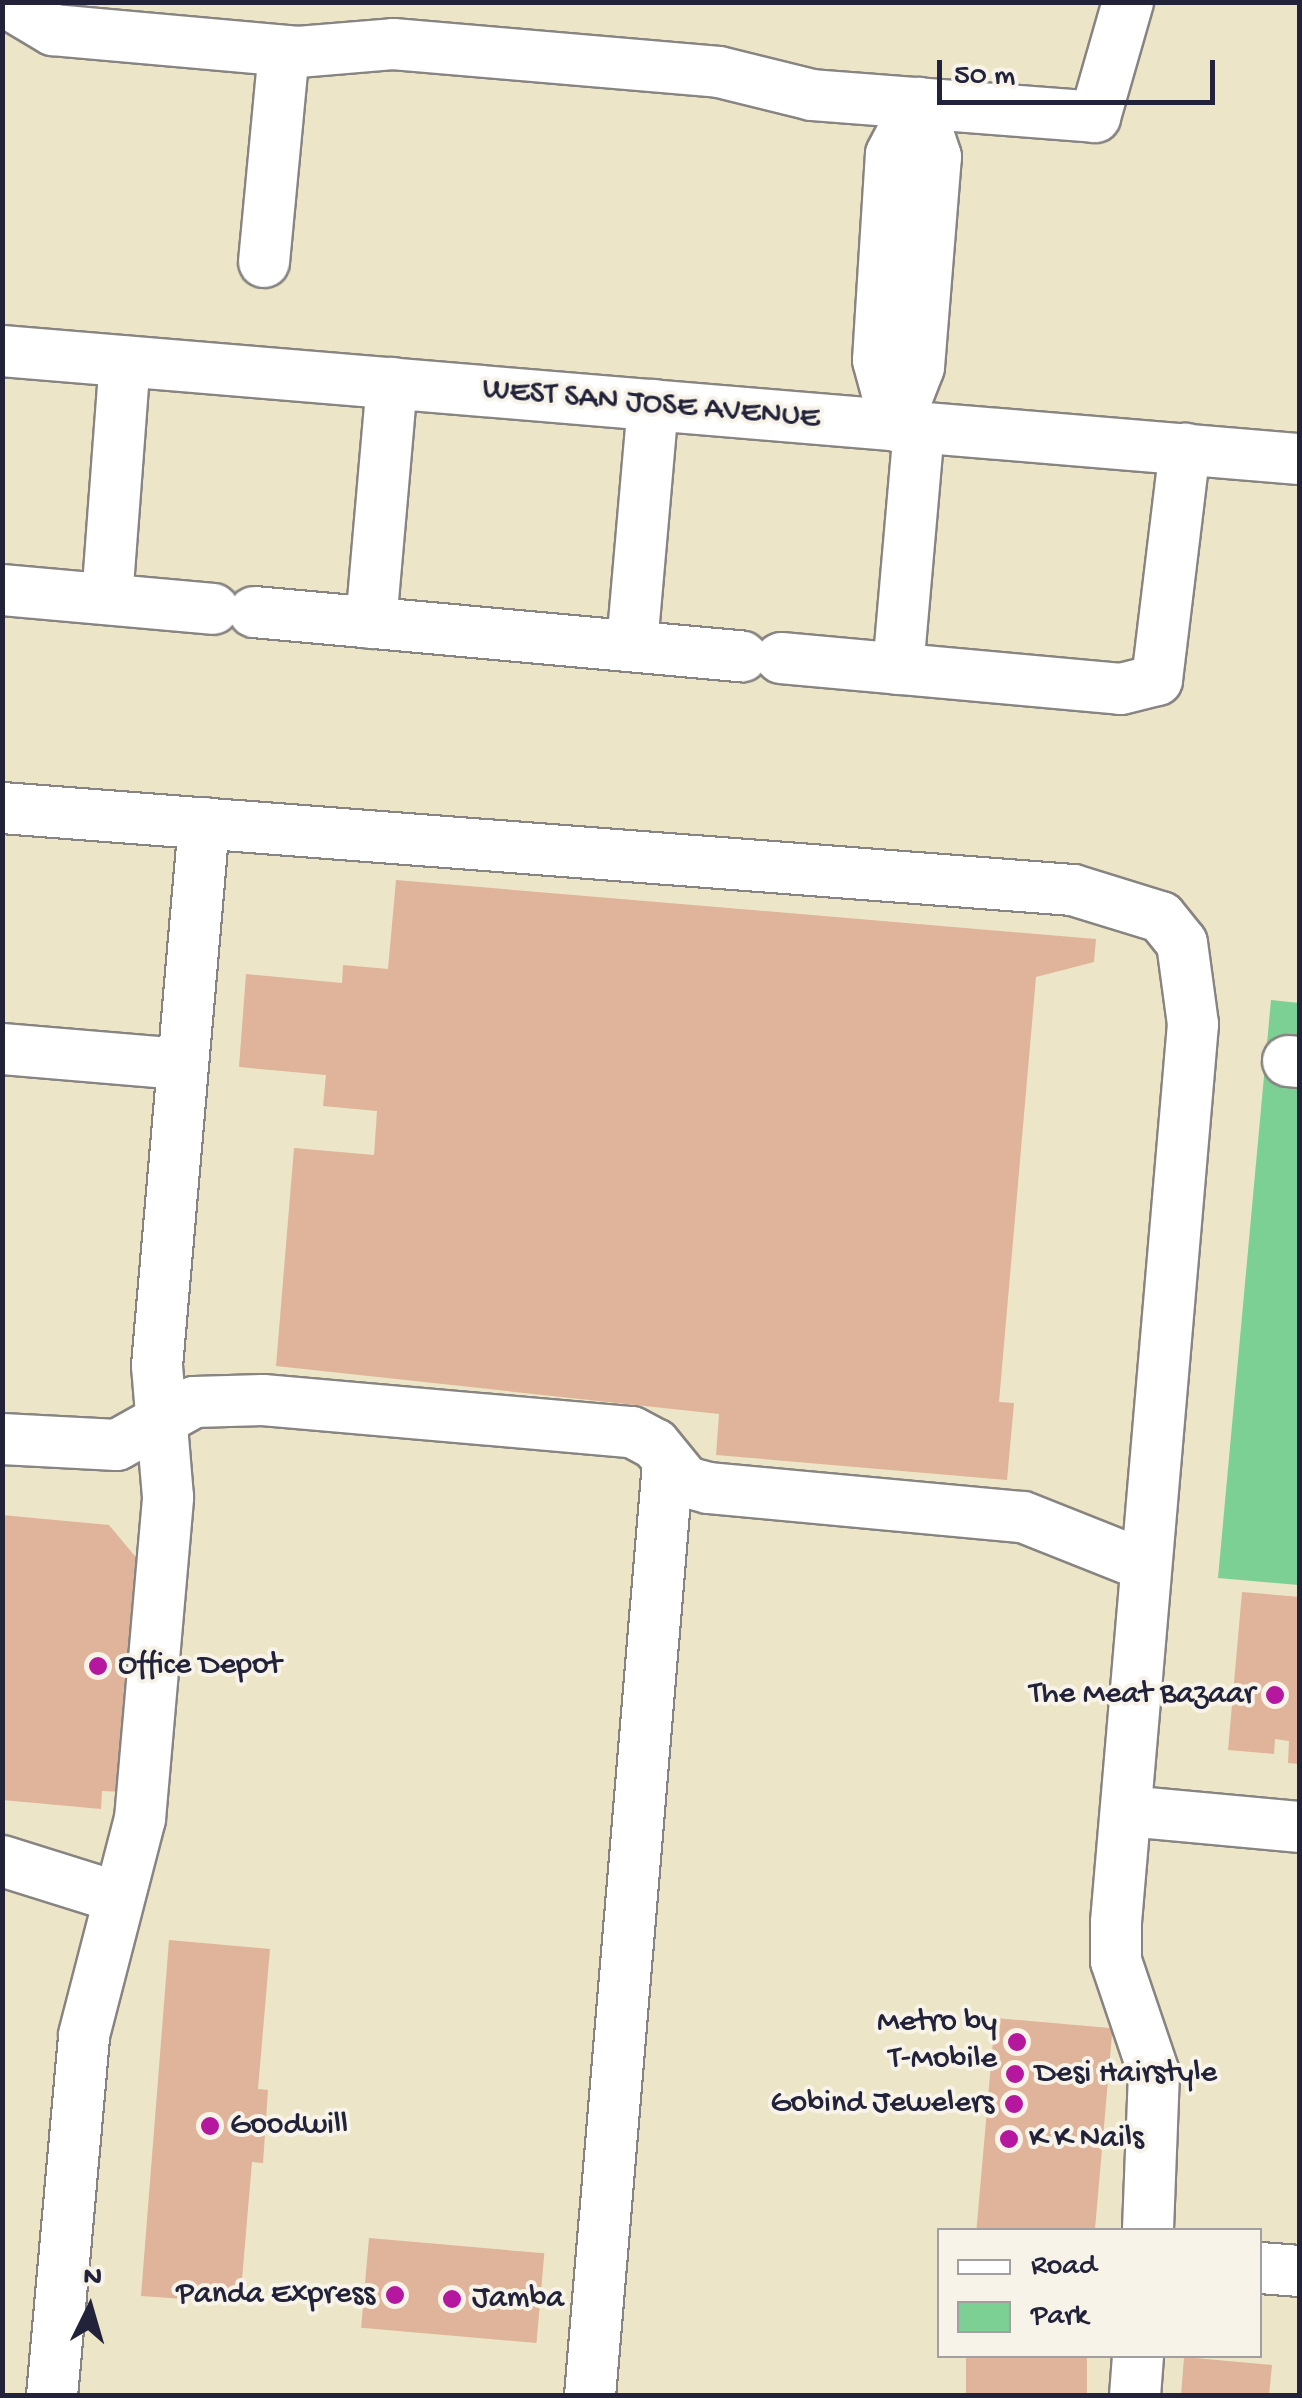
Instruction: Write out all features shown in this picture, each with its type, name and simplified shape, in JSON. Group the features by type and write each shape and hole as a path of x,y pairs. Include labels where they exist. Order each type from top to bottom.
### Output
{"street":[{"path":"6,2 54,30 284,51 412,46 719,72 812,95 1095,117 1128,2"},
{"path":"264,262 284,51"},
{"path":"898,669 907,428 919,366 935,175 918,104"},
{"name":"WEST SAN JOSE AVENUE","path":"2,351 1300,459"},
{"path":"108,600 125,362"},
{"path":"371,622 392,383"},
{"path":"632,645 653,404"},
{"path":"2,590 1121,689 1157,680 1186,449"},
{"path":"2,808 1072,890 1160,917 1182,943 1194,983 1116,1960 1154,2073 1148,2228"},
{"path":"52,2396 84,2035 116,1897 140,1820 168,1498 157,1366 204,822"},
{"path":"2,1049 182,1064"},
{"path":"2,1439 117,1444 163,1413 194,1402 263,1400 632,1432 668,1464 708,1488 1023,1517 1146,1566"},
{"path":"590,2396 668,1464"},
{"path":"1126,1811 1300,1826"},
{"path":"2,1861 116,1897"},
{"path":"1262,2268 1300,2271"},
{"path":"1135,2396 1138,2358"}],"green space":[{"path":"1271,1000 1299,1003 1299,1585 1218,1578"}],"building":[{"path":"396,880 1096,939 1094,962 1036,977 999,1402 1014,1403 1007,1480 716,1455 719,1414 276,1366 294,1148 374,1155 377,1111 323,1106 326,1075 239,1067 246,974 342,983 343,965 388,969"},
{"path":"2,1515 109,1525 144,1567 124,1792 102,1791 101,1809 2,1800"},
{"path":"1242,1592 1300,1597 1300,1764 1288,1763 1289,1741 1275,1739 1274,1754 1228,1750"},
{"name":"Goodwill","path":"169,1940 270,1949 258,2089 268,2090 263,2163 252,2162 240,2303 141,2296"},
{"path":"995,2018 1113,2028 1095,2228 977,2228"},
{"path":"369,2238 544,2253 536,2343 361,2328"},
{"path":"966,2358 1087,2358 1087,2396 966,2396"},
{"path":"1184,2358 1272,2365 1269,2396 1181,2396"}],"place":[{"name":"Office Depot","path":"98,1666"},
{"name":"The Meat Bazaar","path":"1275,1695"},
{"name":"Metro by T-Mobile","path":"1017,2042"},
{"name":"Desi Hairstyle","path":"1015,2074"},
{"name":"Gobind Jewelers","path":"1014,2104"},
{"name":"Goodwill","path":"210,2126"},
{"name":"K K Nails","path":"1009,2139"},
{"name":"Panda Express","path":"395,2295"},
{"name":"Jamba","path":"452,2299"}]}
